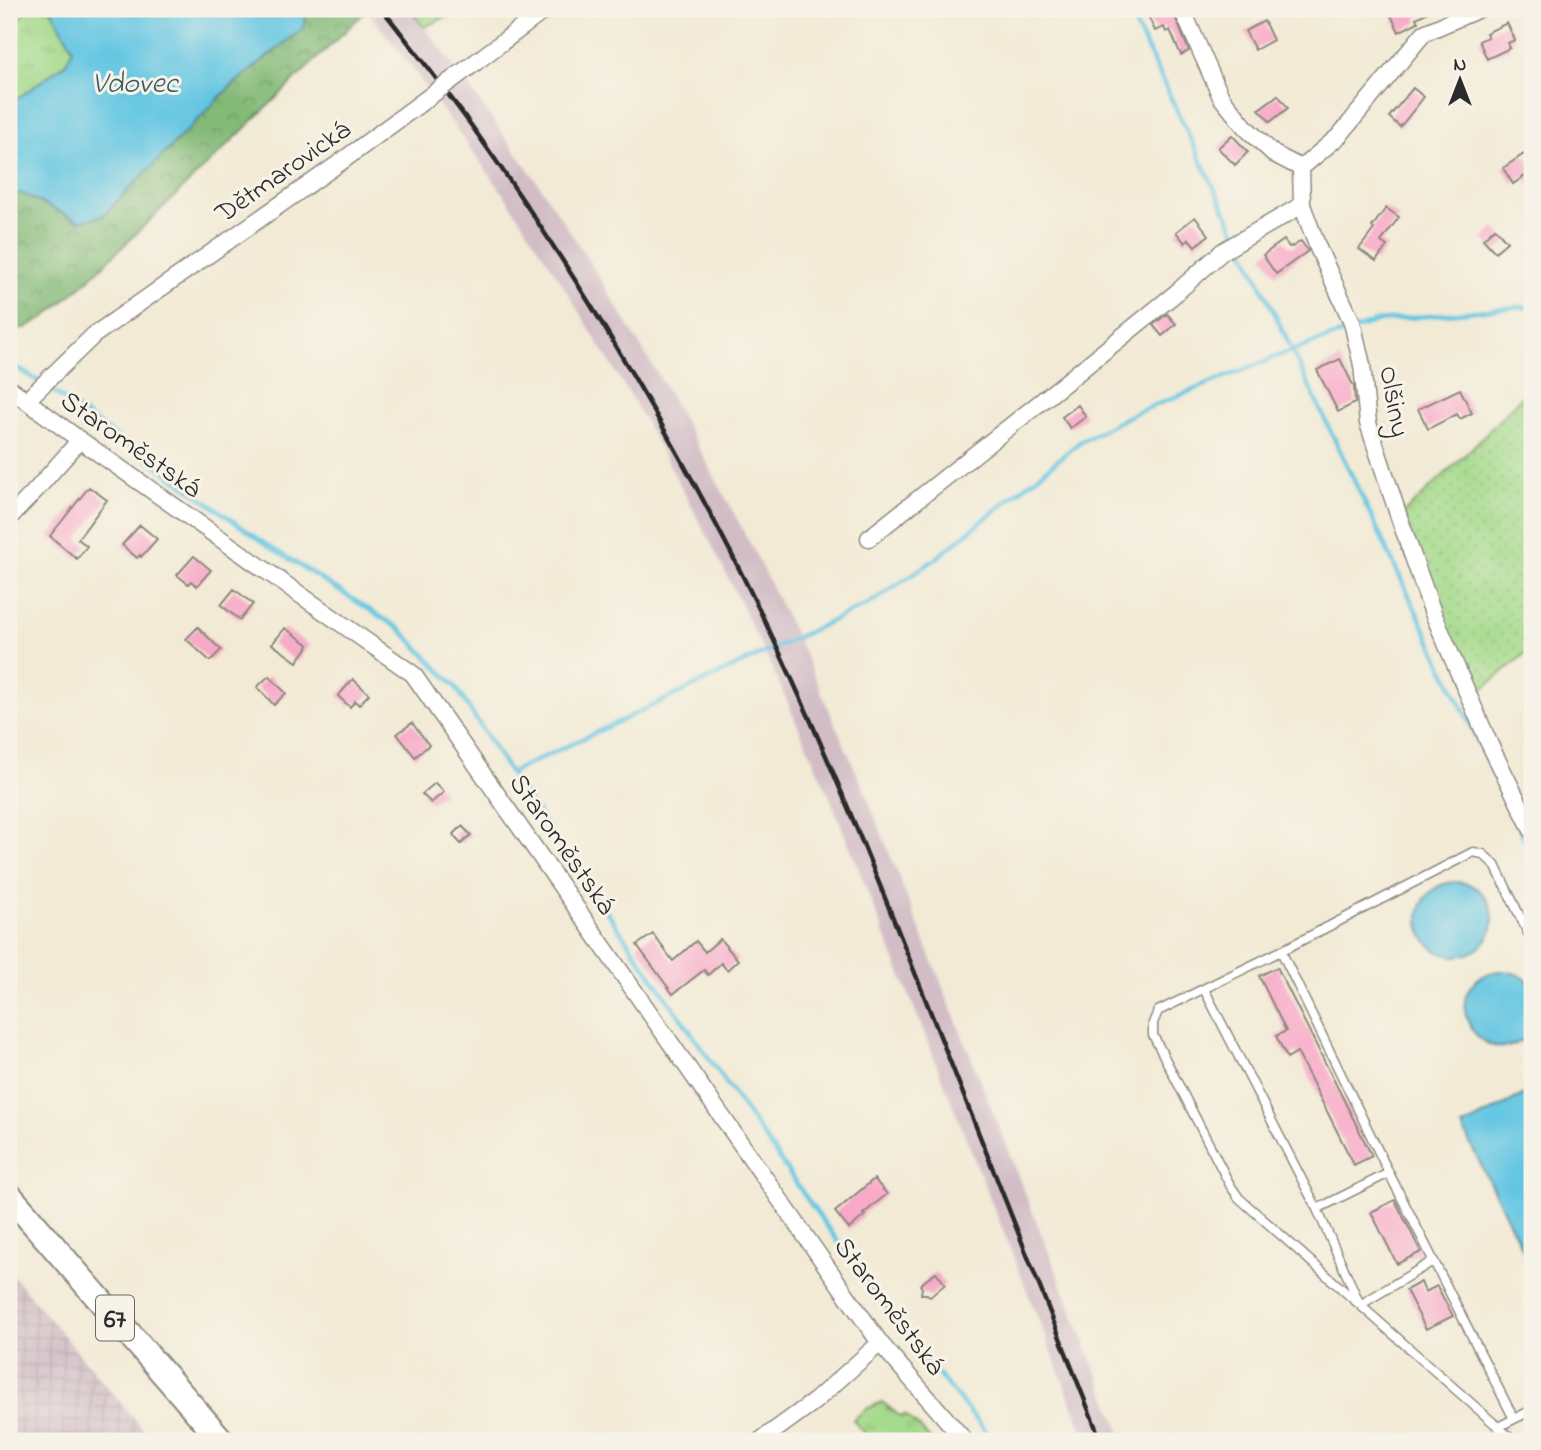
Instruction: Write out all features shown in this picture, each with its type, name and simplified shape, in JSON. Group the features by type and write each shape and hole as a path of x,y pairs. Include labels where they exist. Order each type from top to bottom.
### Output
{"main road":[{"name":"67","path":"9,1195 222,1441"}],"street":[{"name":"Dětmarovická","path":"32,395 93,335 318,178 546,9"},
{"path":"1182,9 1220,97 1274,155 1301,168 1339,136 1424,33 1479,9"},
{"name":"Olšiny","path":"1301,168 1302,205 1354,328 1363,365 1368,423 1403,529 1433,613 1489,743 1532,830"},
{"path":"869,538 1176,293 1223,251 1302,205"},
{"name":"Staroměstská","path":"9,388 32,395 80,440 413,674 880,1343 965,1441"},
{"path":"9,518 80,440"},
{"path":"760,1441 816,1401 880,1343"}],"lane":[{"path":"1514,1441 1239,1198 1153,1035 1153,1023 1158,1012 1473,852 1483,854 1495,865 1532,941"},
{"path":"1281,951 1389,1174 1514,1419"},
{"path":"1204,989 1317,1209 1360,1305"},
{"path":"1317,1209 1389,1174"},
{"path":"1360,1305 1433,1261"},
{"path":"1498,1427 1532,1410"}],"shaded area":[{"path":"366,9 410,9 536,180 593,267 664,385 753,549 805,655 863,787 1124,1441 1087,1441 831,800 773,670 675,475 563,285 507,199"},
{"path":"9,1271 153,1441 9,1441"}],"green space":[{"path":"28,9 51,9 73,49 66,63 17,99 9,99 9,31"},
{"path":"305,9 367,10 86,282 44,318 25,328 9,329 9,193 23,194 79,221 230,87 303,28 307,12"},
{"path":"409,9 464,9 424,27"},
{"path":"1532,386 1532,660 1526,653 1474,696 1402,515"},
{"path":"882,1402 901,1417 905,1415 932,1441 871,1441 853,1420 866,1409"}],"water":[{"name":"Vdovec","path":"51,9 144,9 150,14 173,9 305,9 307,12 303,28 230,87 103,216 79,221 23,194 9,193 9,99 17,99 66,63 73,49"},
{"path":"1449,882 1463,882 1477,888 1487,898 1493,919 1487,940 1477,950 1463,956 1449,956 1435,950 1425,940 1419,926 1419,912 1425,898 1435,888"},
{"path":"1499,971 1517,974 1532,985 1532,1031 1514,1045 1497,1047 1482,1040 1470,1027 1465,1010 1467,994 1478,980"},
{"path":"1532,1090 1532,1268 1462,1127"}],"building":[{"path":"1145,9 1172,9 1189,51 1181,55 1170,30 1166,32 1164,27 1155,31"},
{"path":"1399,9 1434,9 1416,18 1418,22 1399,32 1390,13"},
{"path":"1264,21 1273,40 1255,50 1245,31"},
{"path":"1507,23 1515,40 1508,43 1510,48 1487,59 1479,41 1488,37 1486,33"},
{"path":"1413,88 1424,97 1400,127 1389,117"},
{"path":"1278,95 1288,108 1270,122 1259,109"},
{"path":"1232,135 1248,152 1235,165 1218,148"},
{"path":"1524,154 1532,166 1532,187 1525,176 1513,184 1503,168"},
{"path":"1386,208 1399,217 1381,242 1387,246 1376,261 1359,249"},
{"path":"1195,217 1209,235 1195,246 1189,239 1185,243 1176,232"},
{"path":"1495,228 1507,242 1495,252 1483,239"},
{"path":"1284,240 1289,247 1301,241 1308,251 1276,274 1263,255"},
{"path":"1167,314 1176,324 1162,336 1153,325"},
{"path":"1340,359 1354,387 1355,403 1338,412 1317,370"},
{"path":"1460,389 1472,413 1460,419 1457,414 1428,429 1418,409"},
{"path":"1078,405 1086,417 1070,428 1062,417"},
{"path":"89,487 107,500 78,539 87,546 77,559 50,536"},
{"path":"140,525 157,539 137,558 122,545"},
{"path":"194,556 211,570 197,586 191,581 188,584 177,575"},
{"path":"234,589 253,604 240,620 221,605"},
{"path":"198,627 221,650 210,661 186,639"},
{"path":"285,628 309,645 297,662 272,644"},
{"path":"269,676 286,693 274,705 257,687"},
{"path":"353,679 369,694 359,705 355,701 350,707 338,696"},
{"path":"412,723 429,745 415,757 397,734"},
{"path":"435,783 444,792 431,803 422,794"},
{"path":"462,826 471,835 461,844 453,835"},
{"path":"653,934 673,961 696,941 705,952 720,939 738,960 727,970 721,963 708,975 704,970 673,994 637,945"},
{"path":"1277,967 1372,1156 1354,1165 1297,1052 1287,1058 1276,1036 1286,1031 1259,976"},
{"path":"874,1179 887,1194 849,1229 835,1212"},
{"path":"1395,1200 1421,1252 1397,1264 1371,1212"},
{"path":"936,1272 945,1284 930,1297 921,1294 920,1285"},
{"path":"1421,1282 1425,1292 1437,1286 1453,1316 1426,1329 1406,1290"}],"waterway":[{"path":"1128,9 1238,237"},
{"path":"1242,245 1532,854"},
{"path":"510,773 870,603 934,560 1080,442 1133,414 1293,350 1379,321 1532,307"},
{"path":"9,363 40,382"},
{"path":"47,387 267,545 400,629 455,686 510,773 812,1206 906,1335"},
{"path":"916,1348 994,1441"}],"railway":[{"path":"382,9 471,125 542,228 672,442 731,553 781,655 849,810 1101,1441"}]}
